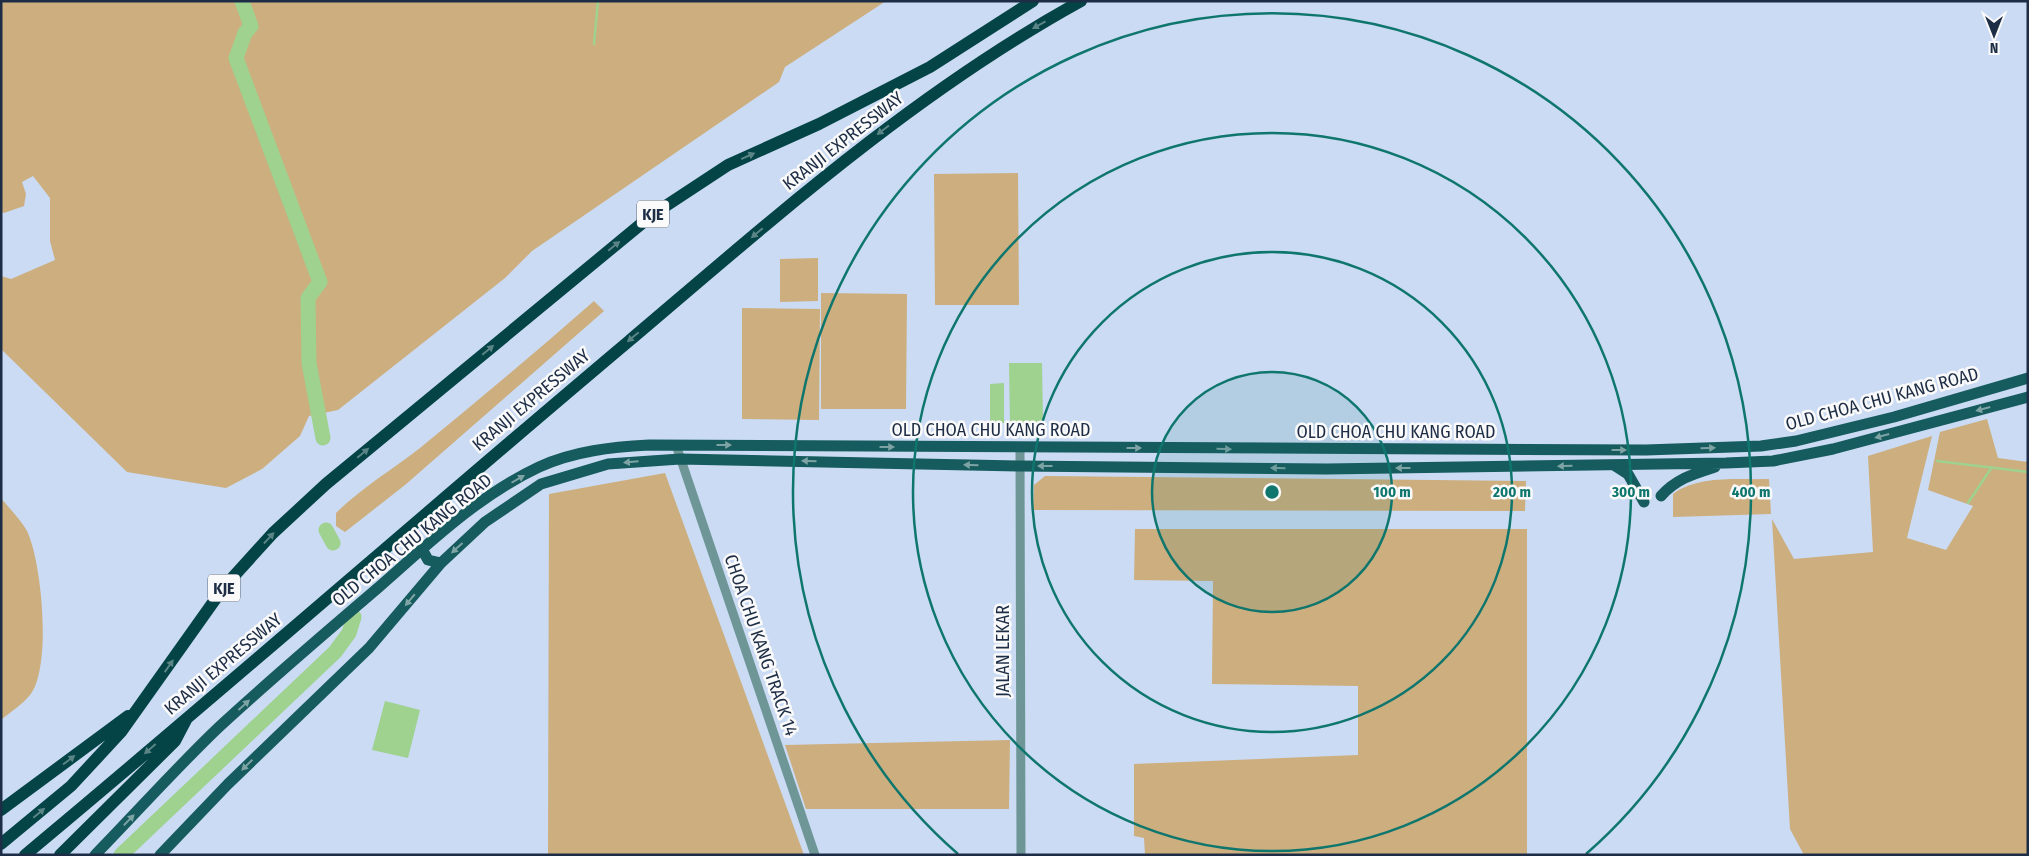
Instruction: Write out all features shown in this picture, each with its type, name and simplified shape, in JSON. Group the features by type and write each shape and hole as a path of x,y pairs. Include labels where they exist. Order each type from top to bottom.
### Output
{"highway":[{"name":"KRANJI EXPRESSWAY","path":"1,844 71,786 121,732 224,587 273,533 326,484 652,215 728,165 819,124 930,67 1033,1"},
{"name":"KRANJI EXPRESSWAY","path":"25,855 502,446 851,154 930,96 1033,28 1081,1"},
{"path":"1,810 140,706"},
{"path":"60,855 175,741 187,718"}],"main road":[{"name":"OLD CHOA CHU KANG ROAD","path":"95,855 219,728 422,549 487,498 539,467 572,455 613,447 676,445 1315,450 1646,450 1761,446 1832,434 2028,378"},
{"path":"1992,388 2028,384"},
{"name":"OLD CHOA CHU KANG ROAD","path":"160,855 228,784 369,648 441,563 485,522 541,484 608,464 680,459 1020,466 1327,468 1726,464 1773,461 1833,449 2028,397"},
{"path":"1315,450 1325,459 1327,468"},
{"path":"1661,496 1671,485 1688,475 1726,464"},
{"path":"1614,465 1628,474 1644,502"},
{"path":"422,549 428,560 441,563"}],"street":[{"name":"CHOA CHU KANG TRACK 14","path":"676,445 815,855"},
{"name":"JALAN LEKAR","path":"1020,448 1021,855"}],"shaded area":[{"path":"1,1 886,1 785,67 779,82 532,251 505,278 338,410 309,416 300,436 262,469 226,488 127,472 1,349 1,276 11,279 55,260 50,241 50,198 33,176 22,182 26,194 24,206 4,213 1,211"},
{"path":"1018,173 1019,305 935,305 934,174"},
{"path":"818,258 818,301 780,302 780,259"},
{"path":"821,293 907,294 906,409 821,409"},
{"path":"594,301 604,311 405,485 345,532 336,526 336,513 346,504 420,448"},
{"path":"742,308 820,309 819,420 742,419"},
{"path":"1009,363 1042,363 1043,423 1010,423"},
{"path":"1004,383 1004,423 990,423 990,384"},
{"path":"1987,419 1998,458 2028,462 2028,855 1804,855 1790,829 1772,519 1794,559 1873,552 1868,456 1932,436 1907,538 1946,550 1973,506 1928,490 1940,432"},
{"path":"665,473 804,855 548,855 549,494"},
{"path":"1045,476 1526,481 1525,511 1033,510 1034,485"},
{"path":"1769,479 1771,514 1673,517 1673,494 1683,488 1706,481"},
{"path":"1,498 27,531 32,546 40,589 43,639 37,681 30,695 1,720"},
{"path":"1135,529 1527,529 1527,855 1145,855 1144,838 1134,836 1134,764 1358,755 1358,686 1212,684 1213,581 1134,580"},
{"path":"385,701 420,710 408,758 372,750"},
{"path":"1010,740 1009,809 806,809 785,745"}],"waterway":[{"path":"242,1 251,26 245,33 236,58 320,282 308,298 309,363 323,438"},
{"path":"594,44 598,1"},
{"path":"1937,461 2028,472"},
{"path":"1968,503 1992,467"},
{"path":"326,530 333,543"},
{"path":"121,855 335,652 349,633 354,617"}]}
